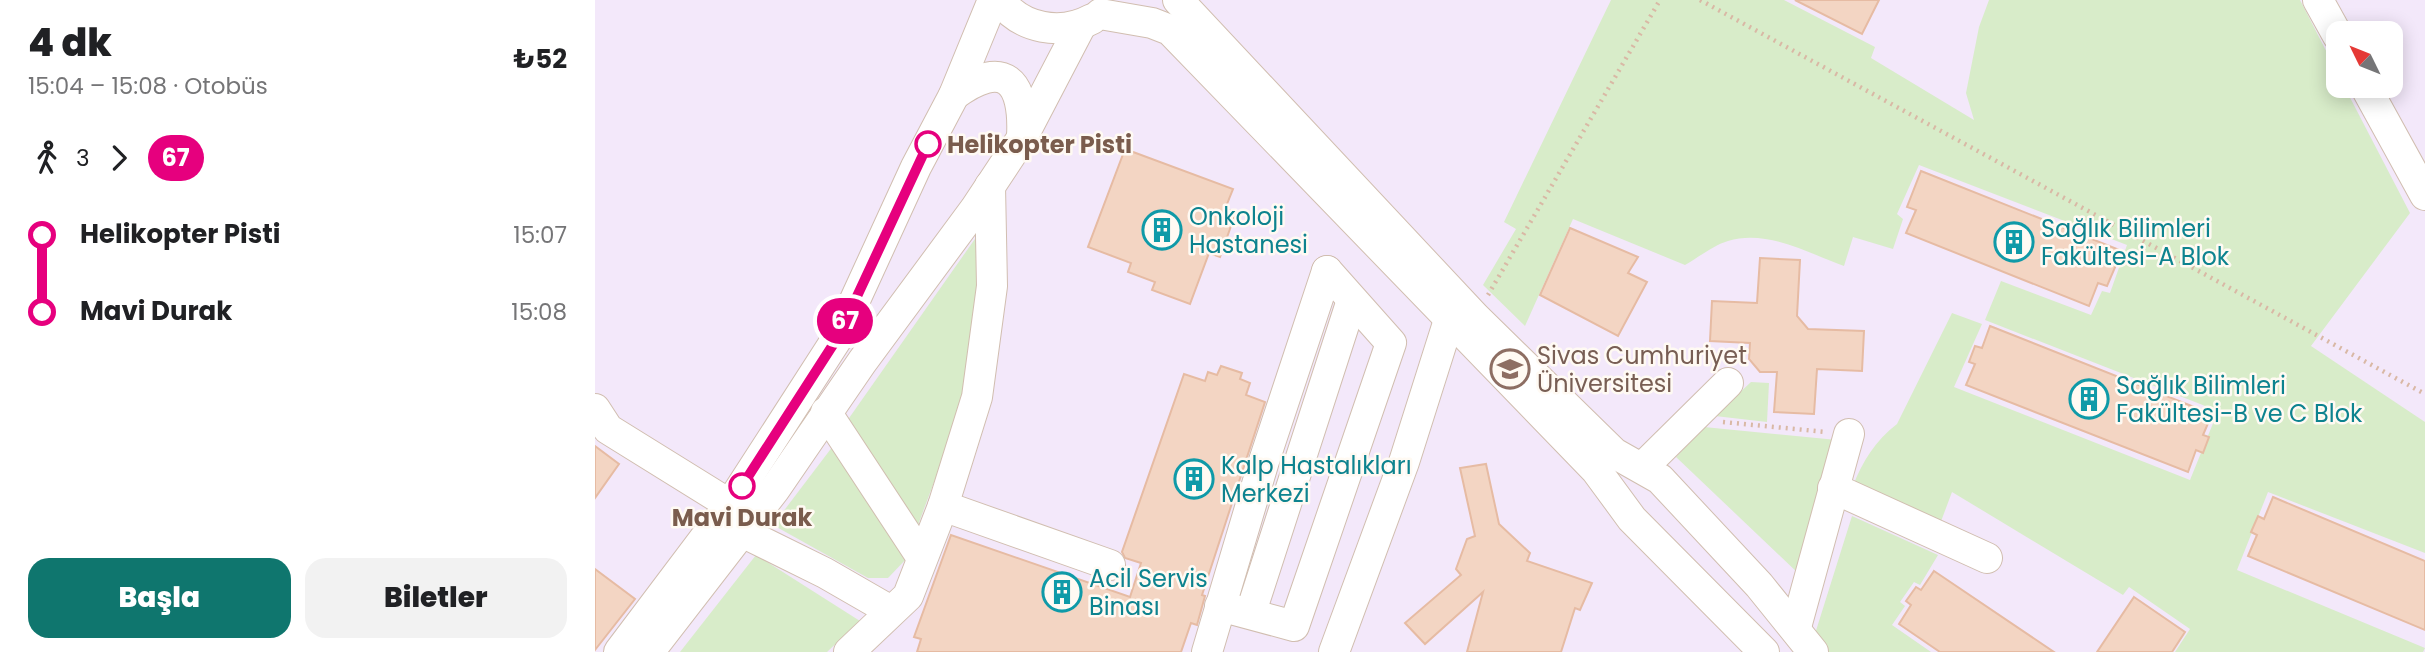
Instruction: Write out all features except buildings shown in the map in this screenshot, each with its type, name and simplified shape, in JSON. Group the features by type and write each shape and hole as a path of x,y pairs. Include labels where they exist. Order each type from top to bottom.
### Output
{"street":[{"path":"619,652 741,519 838,337 916,167 954,95 993,0"},
{"path":"1000,0 1019,18 1038,27 1060,29 1098,13 1152,23 1170,30 1329,191 1462,318 1614,453 1660,479 1796,627 1813,652"},
{"path":"1178,0 1596,470 1632,519 1765,652"},
{"path":"2318,0 2330,21"},
{"path":"649,652 741,519 826,412 990,186 1098,13"},
{"path":"954,95 975,80 988,75 1004,79 1016,90 1024,107 1022,138"},
{"path":"2372,98 2425,195"},
{"path":"849,652 908,596 943,506 977,397 992,286 990,186"},
{"path":"1207,652 1220,606 1263,461 1327,271 1391,343 1294,626 1251,612 1220,606"},
{"path":"1251,612 1352,300"},
{"path":"1334,652 1404,462 1462,318"},
{"path":"1643,468 1728,383"},
{"path":"595,409 608,429 741,519 825,573 891,611"},
{"path":"826,412 922,558"},
{"path":"1796,627 1849,434"},
{"path":"1833,488 1987,558"},
{"path":"943,506 1110,565"}],"path":[{"path":"1462,318 1660,0"},
{"path":"1700,0 2425,394"},
{"path":"1691,419 1849,434"}],"shaded area":[{"name":"Sivas Cumhuriyet Üniversitesi","path":"595,0 2425,0 2425,652 595,652"}],"green space":[{"path":"1611,0 1784,0 1875,47 1871,58 1974,120 1966,93 1979,27 1989,0 2300,0 2326,51 2326,98 2350,98 2410,213 2311,346 2425,422 2425,553 2268,492 2237,570 2425,648 2423,652 2175,652 2190,629 2129,587 2123,595 1952,492 1940,524 1853,486 1871,452 1897,424 1952,313 1982,324 1954,387 2190,480 2218,411 1985,320 2001,281 2091,315 2102,291 2110,293 2127,245 1919,165 1897,214 1903,219 1893,249 1853,237 1844,266 1787,244 1758,238 1728,241 1685,265 1573,219 1525,326 1483,285 1516,229 1504,222"},
{"path":"977,236 982,268 965,399 918,525 847,421"},
{"path":"1751,382 1769,383 1767,422 1715,416"},
{"path":"1704,427 1837,440 1801,576 1676,457"},
{"path":"833,446 909,556 888,578 868,578 773,525"},
{"path":"1852,516 1938,555 1920,585 1914,582 1900,602 1905,606 1892,625 1931,652 1828,652 1814,637"},
{"path":"756,555 860,621 827,652 680,652"}],"bus line":[{"name":"67","path":"742,486 838,337 928,144"}],"place":[{"name":"Helikopter Pisti","path":"928,144"},
{"name":"Onkoloji Hastanesi","path":"1162,230"},
{"name":"Sağlık Bilimleri Fakültesi-A Blok","path":"2014,242"},
{"name":"Sivas Cumhuriyet Üniversitesi","path":"1510,369"},
{"name":"Sağlık Bilimleri Fakültesi-B ve C Blok","path":"2089,399"},
{"name":"Kalp Hastalıkları Merkezi","path":"1194,479"},
{"name":"Mavi Durak","path":"742,486"},
{"name":"Acil Servis Binası","path":"1062,592"}]}
